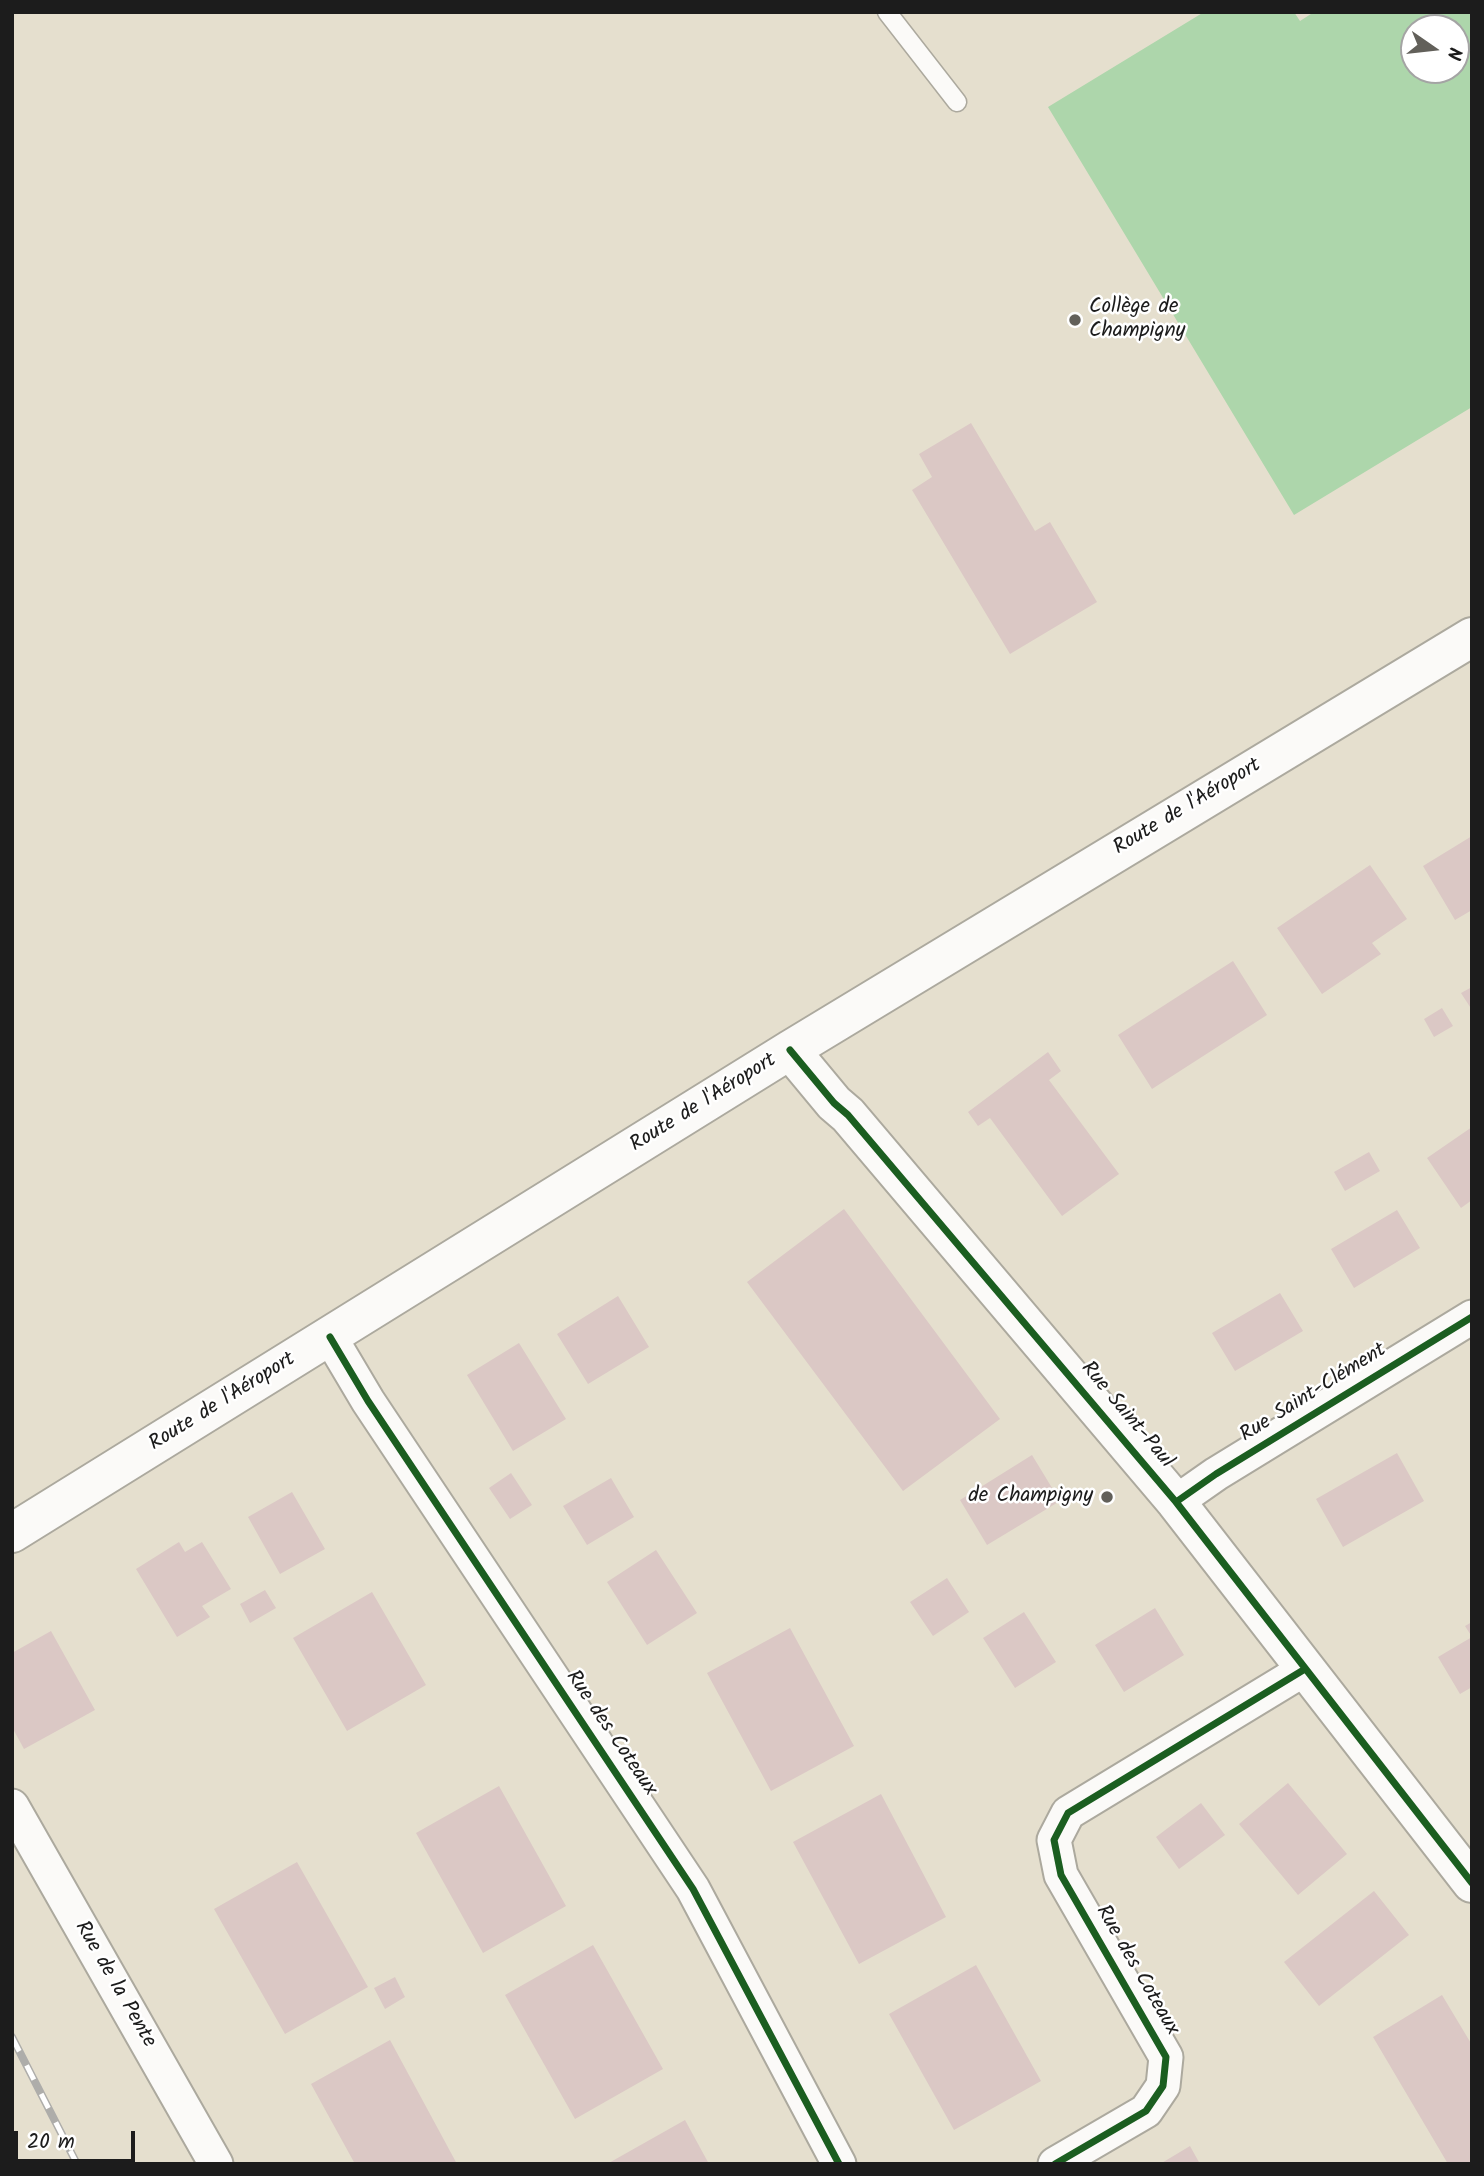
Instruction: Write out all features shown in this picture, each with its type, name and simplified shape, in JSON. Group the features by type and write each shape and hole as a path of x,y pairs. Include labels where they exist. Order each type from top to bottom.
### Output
{"main road":[{"name":"Route de l'Aéroport","path":"12,1533 790,1050 1472,637"},
{"name":"Rue Saint-Paul","path":"790,1050 1176,1502 1472,1883"}],"street":[{"name":"Rue Saint-Clément","path":"1176,1502 1216,1474 1472,1317"},
{"name":"Rue des Coteaux","path":"330,1337 368,1401 692,1889 839,2164"},
{"name":"Rue des Coteaux","path":"1055,2164 1146,2111 1163,2086 1166,2057 1061,1875 1054,1840 1068,1813 1305,1669"},
{"name":"Rue de la Pente","path":"12,1806 216,2164"}],"lane":[{"path":"887,12 957,103"}],"green space":[{"path":"1204,12 1294,12 1300,21 1314,12 1472,12 1472,407 1294,515 1048,107"}],"building":[{"path":"971,423 1035,531 1050,522 1097,602 1010,654 912,490 932,477 919,454"},
{"path":"1472,836 1472,910 1455,920 1423,866"},
{"path":"1370,865 1407,919 1372,943 1381,954 1322,994 1277,928"},
{"path":"1233,961 1267,1015 1152,1089 1118,1035"},
{"path":"1472,987 1472,1010 1461,993"},
{"path":"1442,1008 1453,1026 1434,1037 1424,1019"},
{"path":"1048,1052 1061,1071 1049,1080 1119,1174 1062,1216 990,1118 978,1126 968,1112"},
{"path":"1472,1127 1472,1200 1461,1208 1427,1158"},
{"path":"1369,1152 1380,1171 1345,1191 1334,1172"},
{"path":"844,1209 1000,1419 903,1491 747,1282"},
{"path":"1397,1210 1420,1248 1354,1288 1331,1249"},
{"path":"1280,1293 1303,1331 1235,1371 1212,1333"},
{"path":"618,1296 649,1347 588,1384 557,1334"},
{"path":"519,1343 566,1419 513,1451 467,1375"},
{"path":"1397,1453 1424,1501 1343,1547 1316,1499"},
{"path":"1032,1455 1060,1501 987,1545 960,1500"},
{"path":"511,1473 532,1505 510,1519 489,1488"},
{"path":"611,1478 634,1517 587,1545 563,1506"},
{"path":"292,1492 325,1549 280,1574 248,1517"},
{"path":"179,1542 185,1552 202,1542 231,1589 202,1606 210,1617 177,1637 136,1569"},
{"path":"656,1550 697,1613 647,1645 607,1582"},
{"path":"947,1578 969,1612 933,1636 910,1602"},
{"path":"265,1590 276,1608 250,1623 240,1604"},
{"path":"372,1592 426,1685 347,1731 293,1638"},
{"path":"1155,1608 1184,1655 1124,1692 1095,1645"},
{"path":"1024,1612 1056,1662 1015,1688 983,1638"},
{"path":"1472,1622 1472,1637 1465,1626"},
{"path":"790,1628 854,1746 771,1791 707,1673"},
{"path":"51,1631 95,1710 24,1749 12,1727 12,1653"},
{"path":"1472,1637 1472,1687 1460,1694 1438,1657"},
{"path":"1288,1783 1347,1854 1298,1895 1239,1824"},
{"path":"499,1786 566,1906 483,1953 416,1833"},
{"path":"881,1794 946,1917 859,1964 793,1842"},
{"path":"1201,1803 1225,1835 1179,1869 1156,1837"},
{"path":"297,1862 368,1987 285,2034 214,1909"},
{"path":"1374,1891 1409,1935 1319,2006 1284,1962"},
{"path":"593,1945 663,2069 575,2119 505,1995"},
{"path":"976,1965 1041,2081 954,2130 889,2014"},
{"path":"395,1977 405,1997 385,2009 374,1988"},
{"path":"1442,1995 1472,2045 1472,2164 1448,2164 1373,2037"},
{"path":"390,2040 457,2164 355,2164 311,2084"},
{"path":"685,2120 709,2164 607,2164"},
{"path":"1190,2146 1200,2164 1160,2164"}],"railway":[{"path":"12,2037 77,2164"}],"cycle path":[{"path":"790,1050 1176,1502 1472,1883"},
{"path":"1176,1502 1216,1474 1472,1317"},
{"path":"330,1337 368,1401 693,1889 839,2164"},
{"path":"1055,2164 1146,2111 1163,2086 1166,2057 1061,1875 1054,1840 1068,1813 1305,1669"}],"place":[{"name":"Collège de Champigny","path":"1075,320"},
{"name":"de Champigny","path":"1107,1497"}]}
